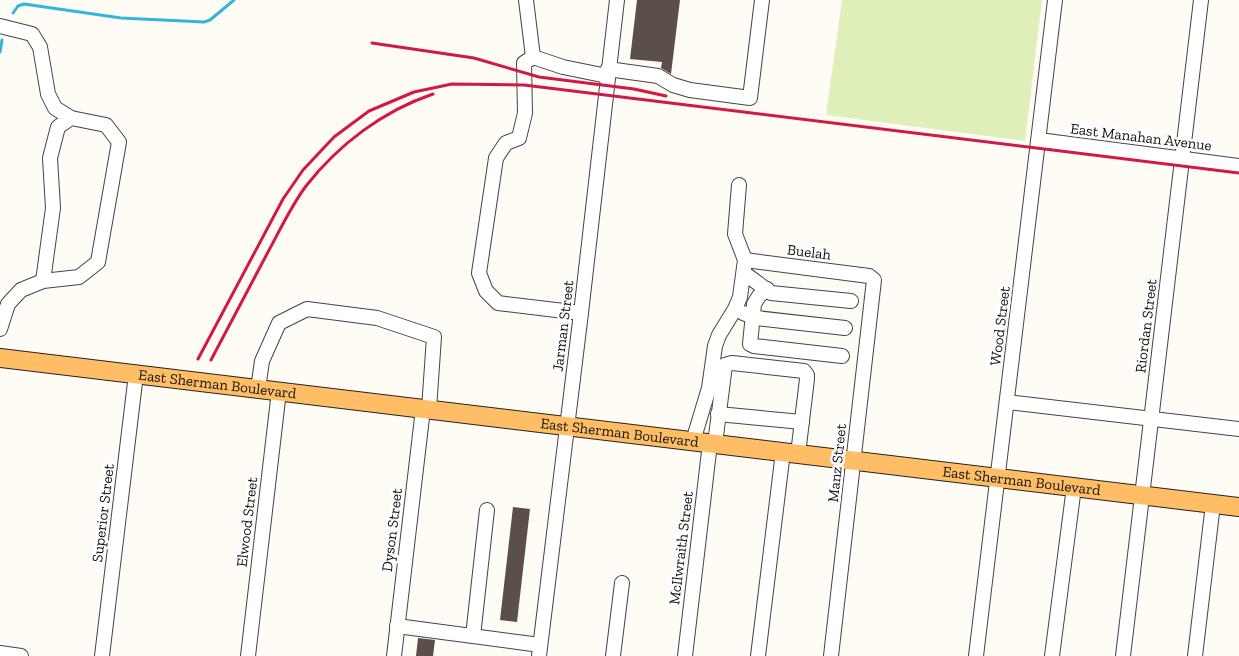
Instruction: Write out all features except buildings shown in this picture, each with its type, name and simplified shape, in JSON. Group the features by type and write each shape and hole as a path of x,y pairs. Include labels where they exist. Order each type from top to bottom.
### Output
{"main road":[{"name":"East Sherman Boulevard","path":"0,358 1239,507"}],"street":[{"path":"526,0 534,57"},
{"name":"Jarman Street","path":"539,650 566,426 582,313 617,0"},
{"path":"582,313 498,303 486,292 478,273 496,158 506,143 519,138 525,113 524,62 534,57 563,67 608,73 658,76 673,85 690,90 750,98 762,0"},
{"name":"Wood Street","path":"976,656 1055,0"},
{"name":"Riordan Street","path":"1123,656 1201,0"},
{"path":"0,26 32,34 40,46 48,94 56,108 71,118 106,125 120,142 98,262 79,277 43,281 21,290 8,304 0,329"},
{"path":"43,281 53,208 50,158 58,127 71,118"},
{"name":"East Manahan Avenue","path":"1039,140 1239,166"},
{"path":"739,185 735,234 744,266 771,293 851,301"},
{"name":"Buelah","path":"744,266 869,276"},
{"name":"McIlwraith Street","path":"685,656 706,443 709,388 715,346 718,335 735,310 740,297 744,266"},
{"name":"Manz Street","path":"831,656 874,280 869,276"},
{"path":"767,289 754,304 751,316 750,344 842,356"},
{"name":"Dyson Street","path":"258,389 262,361 279,322 307,309 377,318 434,337 394,656"},
{"path":"735,310 751,316 845,328"},
{"path":"706,443 718,414 725,365 732,363 804,371 807,375 802,422 790,453 758,656"},
{"name":"Superior Street","path":"102,656 136,374"},
{"name":"Elwood Street","path":"248,656 279,392"},
{"path":"1007,402 1239,429"},
{"path":"718,414 802,422"},
{"path":"1052,656 1074,487"},
{"path":"1195,656 1213,504"},
{"path":"473,636 487,510"},
{"path":"613,656 622,582"},
{"path":"397,626 473,636 539,650"},
{"path":"0,653 21,656"}],"green space":[{"path":"842,0 1042,0 1025,141 826,115"}],"waterway":[{"path":"13,13 18,6 24,4 121,18 204,22 210,20 234,0"},
{"path":"0,52 2,40"}],"railway":[{"path":"372,43 474,58 539,77 634,89 666,96"},
{"path":"198,359 283,199 303,170 334,137 369,111 414,92 452,84 524,85 1239,173"},
{"path":"211,360 286,218 306,186 333,156 363,131 397,110 433,94"}]}
